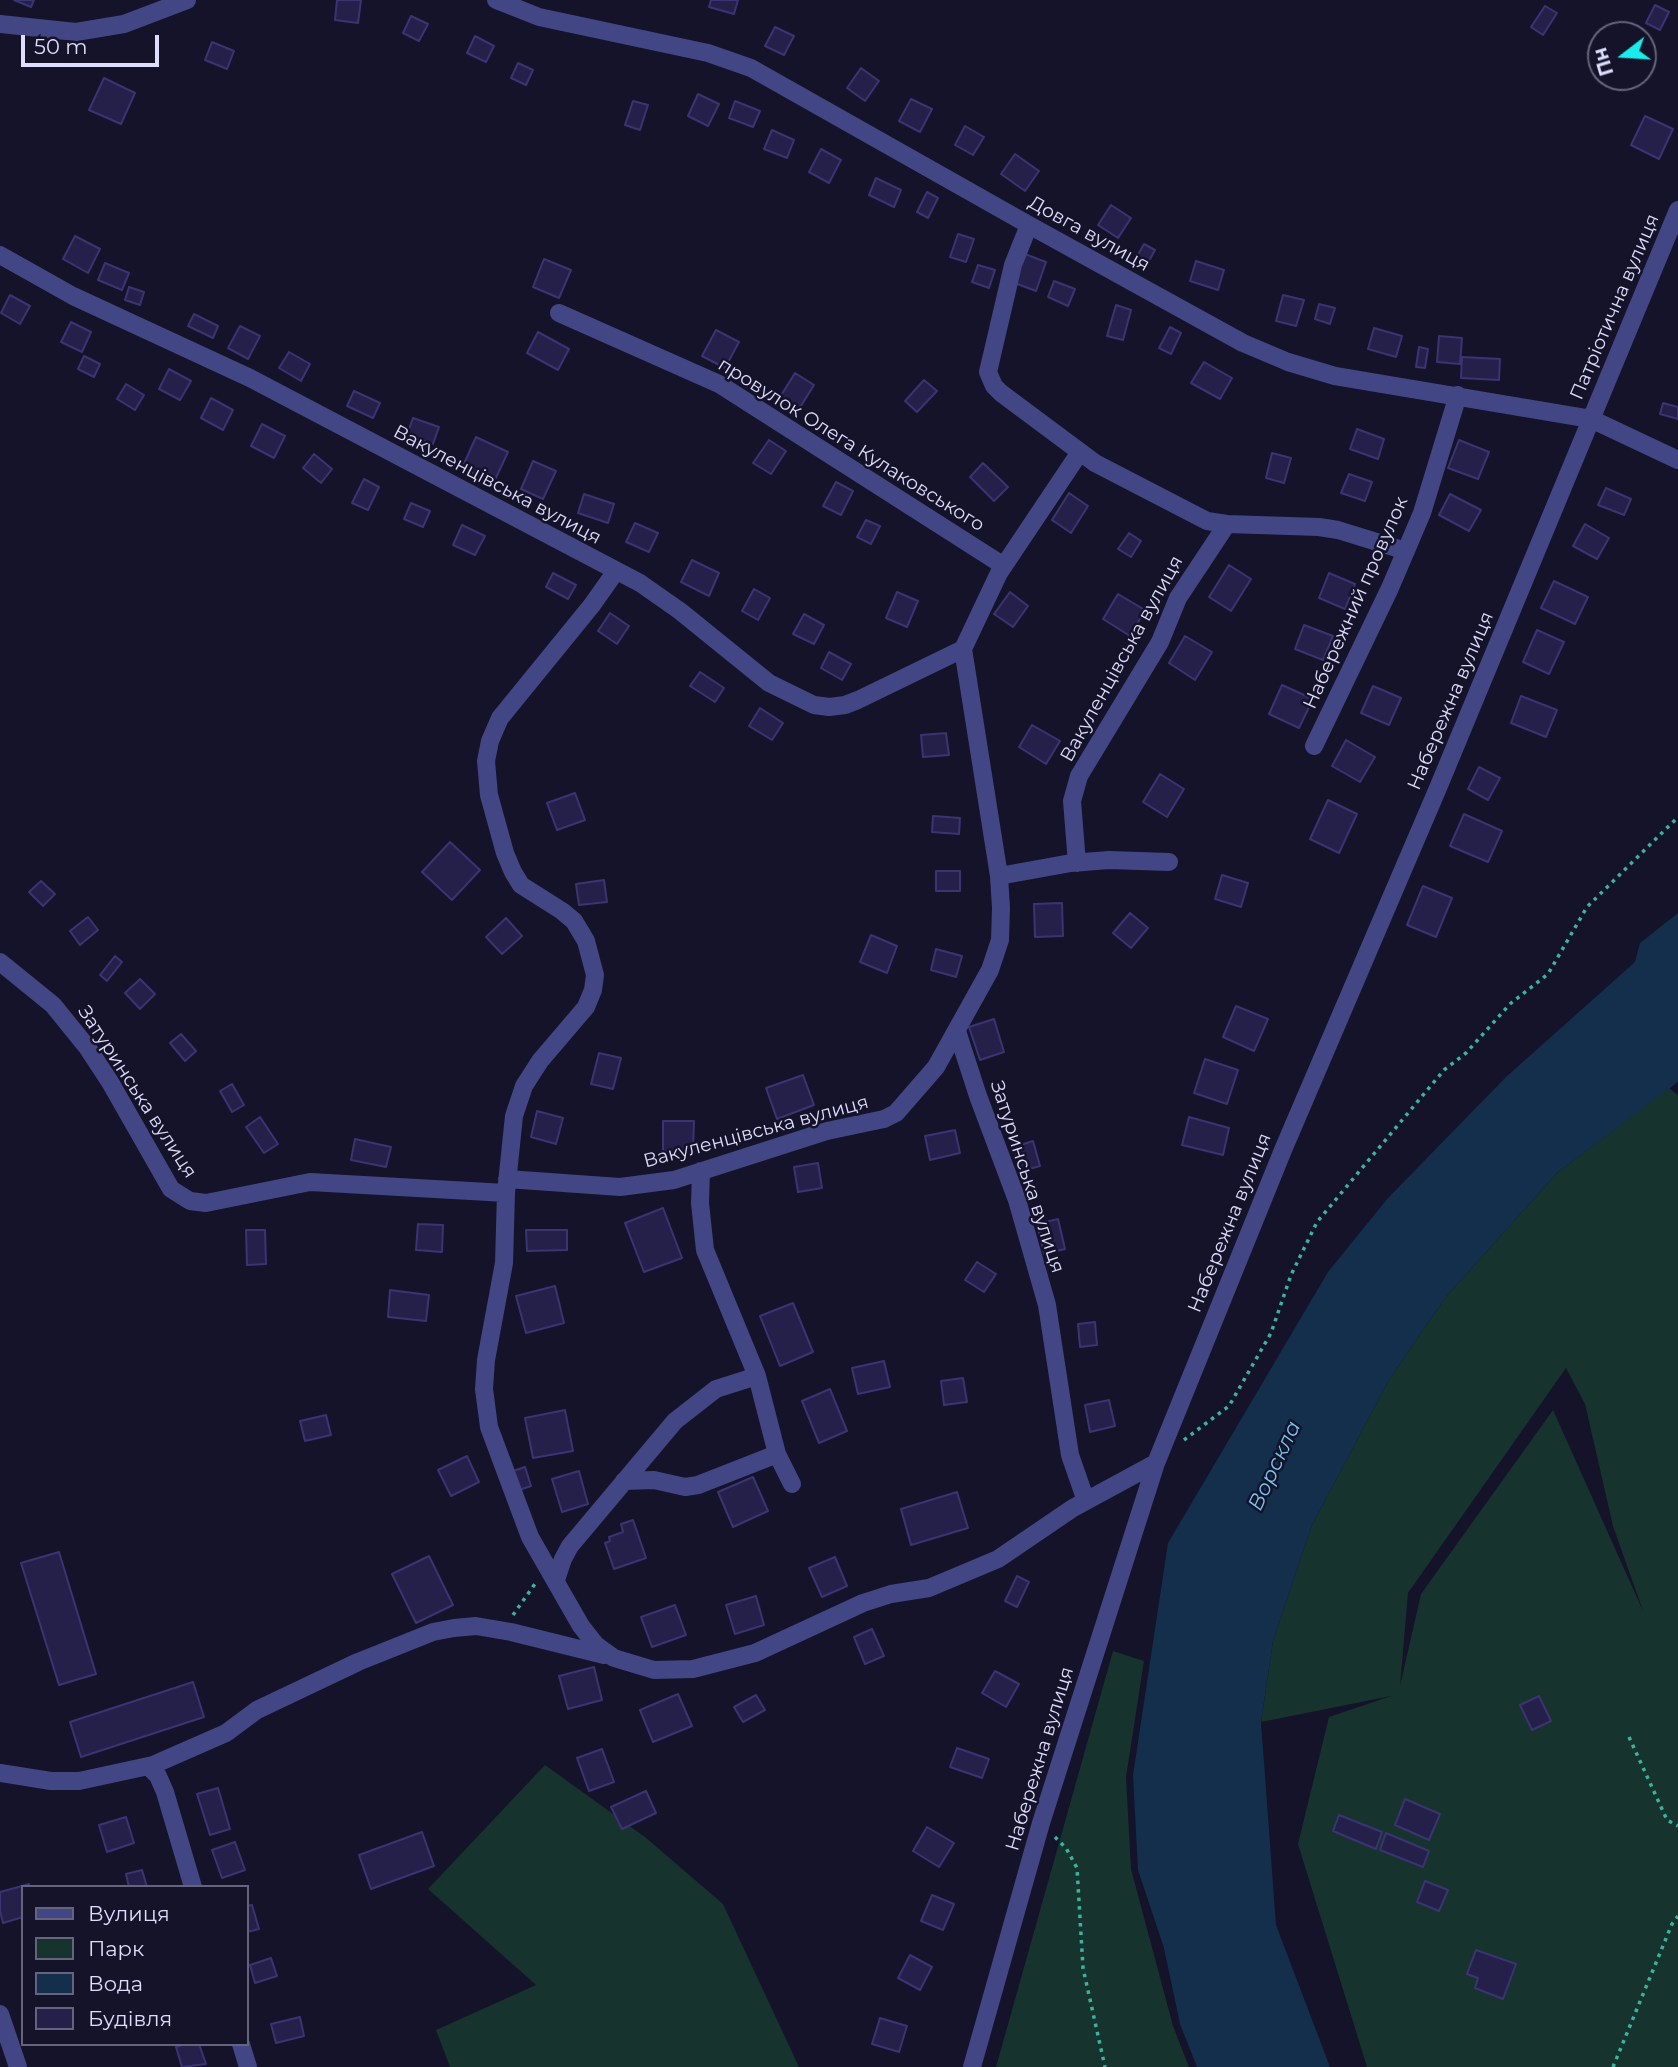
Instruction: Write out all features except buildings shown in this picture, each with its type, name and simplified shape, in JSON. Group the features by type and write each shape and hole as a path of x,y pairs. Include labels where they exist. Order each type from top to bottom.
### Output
{"street":[{"path":"0,24 76,32 124,24 187,0"},
{"name":"Довга вулиця","path":"496,0 539,17 708,53 751,68 1243,343 1277,358 1335,376 1591,419 1678,460"},
{"name":"Патріотична вулиця","path":"1591,419 1678,210"},
{"path":"1029,225 1013,265 988,372 994,386 1001,393 1095,463 1207,521 1319,527 1338,530 1406,551"},
{"name":"Вакуленцівська вулиця","path":"0,255 73,296 250,378 639,583 680,611 769,682 814,705 829,707 858,701 962,649 999,876 1001,908 999,940 990,970 936,1067 896,1113 884,1119 827,1131 674,1180 620,1187 506,1186"},
{"name":"провулок Олега Кулаковського","path":"559,313 719,384 1004,566"},
{"name":"Набережний провулок","path":"1314,746 1422,513 1458,395"},
{"name":"Набережна вулиця","path":"972,2067 1041,1822 1163,1444 1278,1162 1438,788 1591,419"},
{"path":"962,649 1004,566 1080,452"},
{"name":"Вакуленцівська вулиця","path":"1077,863 1072,801 1079,776 1160,642 1178,598 1227,524"},
{"path":"614,1658 596,1645 581,1626 530,1537 489,1427 484,1389 486,1360 504,1263 506,1186 514,1116 524,1086 540,1061 586,1007 593,990 595,975 586,940 574,921 521,885 513,872 489,795 486,761 490,741 500,718 592,605 616,571"},
{"path":"999,876 1109,860 1169,862"},
{"name":"Затуринська вулиця","path":"0,962 53,1005 79,1036 110,1082 171,1189 190,1201 206,1203 310,1182 506,1186"},
{"name":"Затуринська вулиця","path":"957,1031 1017,1200 1047,1305 1070,1455 1086,1501"},
{"path":"701,1171 700,1203 705,1250 757,1376 777,1454 792,1484"},
{"path":"556,1580 562,1559 570,1546 674,1421 716,1389 757,1376"},
{"path":"624,1481 654,1480 685,1487 698,1485 777,1454"},
{"path":"0,1773 51,1781 79,1781 148,1766 226,1733 257,1710 358,1662 433,1632 454,1628 475,1626 512,1632 576,1646 654,1670 694,1669 755,1653 863,1602 929,1588 998,1559 1086,1501 1156,1463"},
{"path":"148,1766 158,1776 165,1792 192,1885"},
{"path":"0,2014 18,2067"},
{"path":"242,2046 248,2067"}],"path":[{"path":"1163,1444 1185,1440 1229,1406 1271,1333 1291,1275 1317,1222 1444,1070 1466,1054 1510,1004 1548,974 1587,906 1678,817"},
{"path":"509,1619 538,1579 539,1552"},
{"path":"1629,1737 1667,1820 1678,1826"},
{"path":"1041,1822 1066,1848 1077,1868 1083,1968 1105,2067"},
{"path":"1613,2067 1672,1924 1678,1916"}],"green space":[{"path":"1669,1088 1678,1095 1678,2067 1367,2067 1298,1844 1329,1717 1391,1696 1261,1722 1273,1641 1312,1525 1389,1380 1445,1298 1557,1173","holes":["1566,1368 1585,1404 1613,1526 1643,1611 1553,1410 1421,1594 1400,1686 1408,1593"]},
{"path":"1113,1651 1144,1661 1126,1777 1131,1869 1173,2026 1189,2067 996,2067"},
{"path":"545,1765 645,1837 723,1904 799,2067 450,2067 436,2030 536,1985 428,1889"}],"water":[{"name":"Ворскла","path":"1678,913 1678,1082 1557,1173 1445,1298 1389,1380 1312,1525 1273,1641 1261,1722 1276,1925 1330,2067 1197,2067 1180,2024 1164,1948 1138,1870 1133,1775 1168,1543 1328,1272 1388,1198 1506,1077 1635,962 1640,943"}]}
